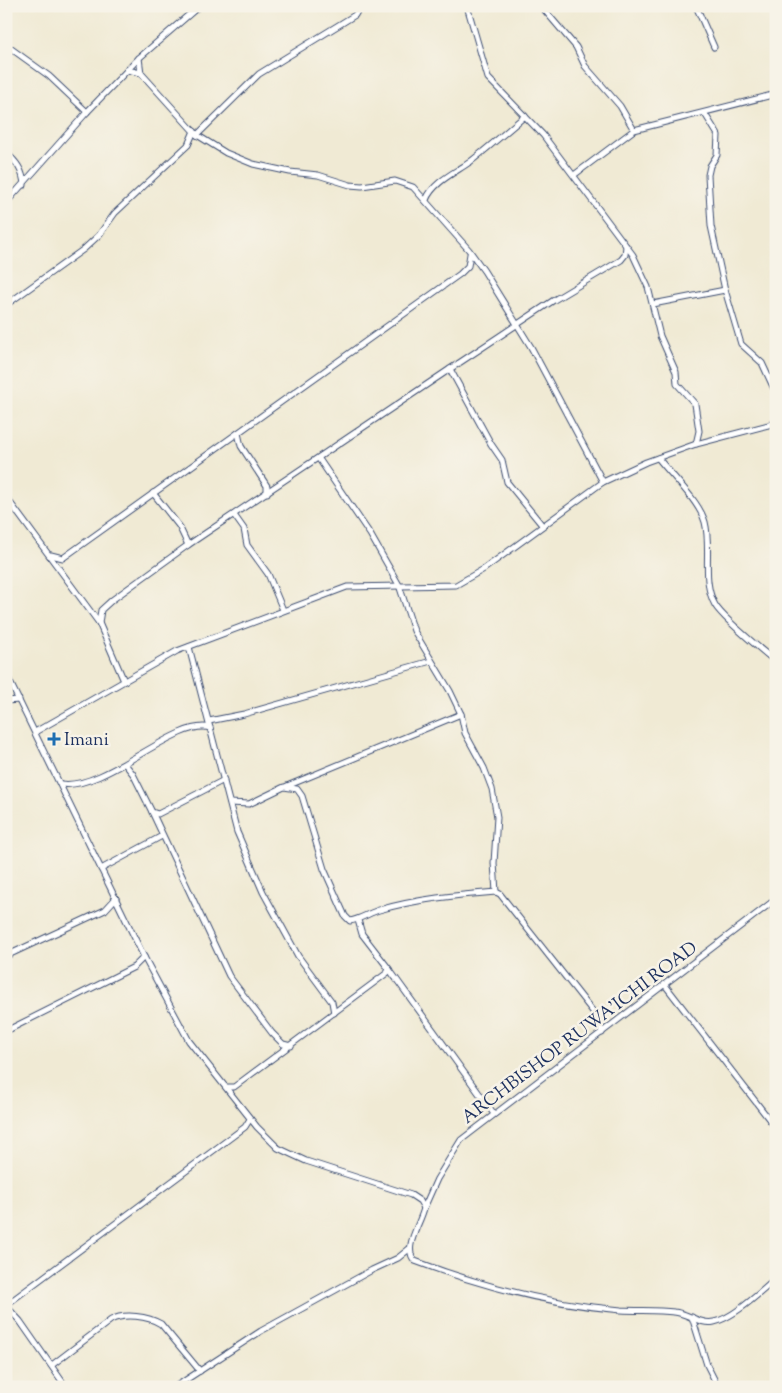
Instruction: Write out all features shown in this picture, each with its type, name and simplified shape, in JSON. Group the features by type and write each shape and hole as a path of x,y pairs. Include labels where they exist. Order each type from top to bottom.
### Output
{"street":[{"path":"6,203 87,112 139,58 199,6"},
{"path":"6,305 47,273 62,266 84,249 99,235 115,213 188,145 196,133 258,74 355,15 360,6"},
{"path":"467,6 488,78 525,116 574,175 633,254 648,287 660,336 676,372 677,384 695,404 699,431 696,444"},
{"path":"541,6 576,47 585,66 620,106 634,130"},
{"path":"696,6 714,47"},
{"path":"6,45 49,76 87,112"},
{"path":"139,58 141,73"},
{"path":"128,70 141,73 196,133 226,153 253,164 290,172 318,174 350,185 362,186 394,181 406,183 426,200 469,250 517,325 603,482"},
{"path":"574,175 634,130 705,114 776,94"},
{"path":"705,114 718,135 716,155 708,175 711,226 725,290 741,344 762,363 776,393"},
{"path":"426,200 428,194 440,182 471,161 525,116"},
{"path":"6,153 17,164 24,175 24,185"},
{"path":"99,623 102,610 112,600 188,545 319,459 450,369 621,260 625,255 626,246"},
{"path":"60,568 63,558 460,274 471,259 469,250"},
{"path":"653,304 725,290"},
{"path":"450,369 502,460 507,482 542,525"},
{"path":"36,732 177,651 347,587 456,585 484,568 603,482 696,444 776,423"},
{"path":"238,433 241,446 267,486 267,493"},
{"path":"658,458 677,478 704,520 707,532 708,580 716,608 776,662"},
{"path":"319,459 370,534 399,585 414,631 460,714 465,733 475,748 492,789 497,817 494,863 496,892 503,898 598,1018 602,1033"},
{"path":"153,493 179,526 188,545"},
{"path":"6,497 51,555 99,623 124,681"},
{"path":"234,515 244,529 248,545 268,574 283,610"},
{"path":"51,555 63,558"},
{"path":"88,607 102,610"},
{"path":"189,648 237,832 263,892 298,956 332,1002 334,1012"},
{"path":"209,721 244,714 431,661"},
{"path":"6,674 144,956 189,1041 250,1119 278,1148 306,1161 411,1195 420,1201 424,1208"},
{"path":"6,701 19,700"},
{"path":"230,803 249,804 284,787 460,714"},
{"path":"61,784 78,784 125,764 197,726 210,728"},
{"path":"125,764 133,774 152,812 229,976 272,1033 283,1044 291,1046"},
{"path":"152,812 158,814 163,812 224,780"},
{"path":"284,787 296,789 302,796 324,870 345,916 350,921 358,920 388,908 452,896 496,892"},
{"path":"101,868 162,836"},
{"path":"6,956 105,910 116,898"},
{"name":"ARCHBISHOP RUWA'ICHI ROAD","path":"409,1248 424,1208 453,1150 461,1140 776,900"},
{"path":"358,920 362,934 494,1114"},
{"path":"6,1031 134,968 144,956"},
{"path":"226,1087 234,1087 291,1046 383,977 388,969"},
{"path":"665,985 776,1128"},
{"path":"66,1387 15,1315 6,1306 245,1127 250,1119"},
{"path":"176,1387 269,1327 372,1270 398,1258 409,1248"},
{"path":"409,1248 410,1256 415,1260"},
{"path":"398,1258 415,1260 467,1280 514,1292 620,1310 674,1312 707,1323 726,1318 776,1279"},
{"path":"52,1365 111,1320 118,1316 127,1316 156,1321 161,1324 200,1371"},
{"path":"692,1317 698,1330 707,1365 718,1387"}],"place":[{"name":"Imani","path":"54,739"}]}
